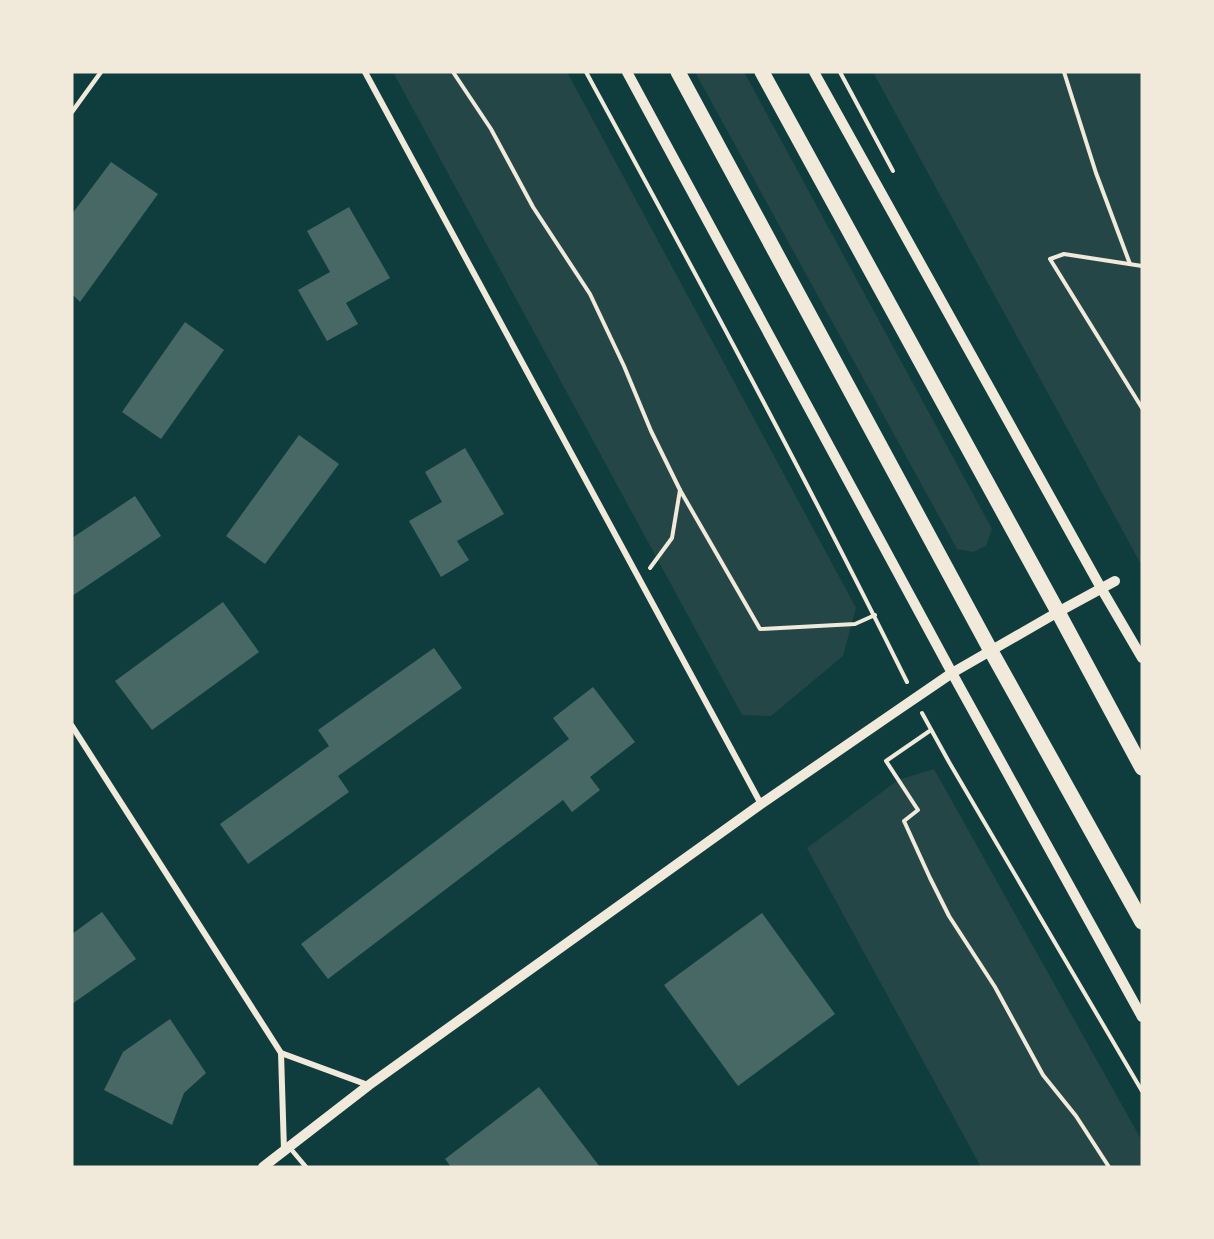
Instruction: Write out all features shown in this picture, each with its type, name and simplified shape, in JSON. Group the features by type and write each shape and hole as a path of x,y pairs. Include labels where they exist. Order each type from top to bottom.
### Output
{"main road":[{"path":"678,72 991,651 1142,922"},
{"path":"762,72 1142,768"}],"street":[{"path":"366,72 761,804"},
{"path":"627,72 952,673 1142,1017"},
{"path":"814,72 1142,658"},
{"path":"263,1167 369,1085 761,804 915,698 952,673 1115,581"},
{"path":"72,726 281,1053 286,1148"},
{"path":"281,1053 369,1085"}],"lane":[{"path":"72,112 101,72"},
{"path":"286,1148 306,1167"}],"path":[{"path":"453,72 491,129 533,207 590,294 680,490 760,629 855,624 874,615"},
{"path":"586,72 668,221 874,615 931,730 1142,1091"},
{"path":"1064,72 1096,173 1130,264"},
{"path":"1142,266 1064,254 1050,259 1142,408"},
{"path":"640,580 672,538 680,490"},
{"path":"931,730 886,761 918,810 904,821 949,916 996,987 1043,1075 1076,1116 1109,1167"}],"shaded area":[{"path":"393,72 567,72 856,608 843,656 771,716 742,715"},
{"path":"695,72 744,72 992,529 986,546 973,552 957,549"},
{"path":"873,72 1142,72 1142,566"},
{"path":"934,769 1142,1141 1142,1167 981,1167 807,848 898,780"}],"building":[{"path":"111,162 158,194 80,302 72,294 72,214"},
{"path":"349,207 390,278 346,303 358,324 327,341 298,290 330,272 307,231"},
{"path":"185,322 224,350 161,439 122,412"},
{"path":"299,435 339,464 265,564 226,536"},
{"path":"465,448 504,514 457,541 469,560 441,577 409,521 442,502 425,472"},
{"path":"135,496 161,536 72,596 72,538"},
{"path":"223,602 259,652 152,730 115,681"},
{"path":"434,648 462,688 338,776 349,792 248,864 220,824 329,746 318,730"},
{"path":"593,687 635,742 590,777 600,790 572,812 563,800 328,979 301,944 569,739 553,718"},
{"path":"102,912 136,959 72,1004 72,934"},
{"path":"762,913 835,1014 738,1086 664,985"},
{"path":"170,1019 206,1073 184,1093 172,1125 104,1090 123,1052"},
{"path":"539,1087 600,1167 451,1167 445,1159"}]}
